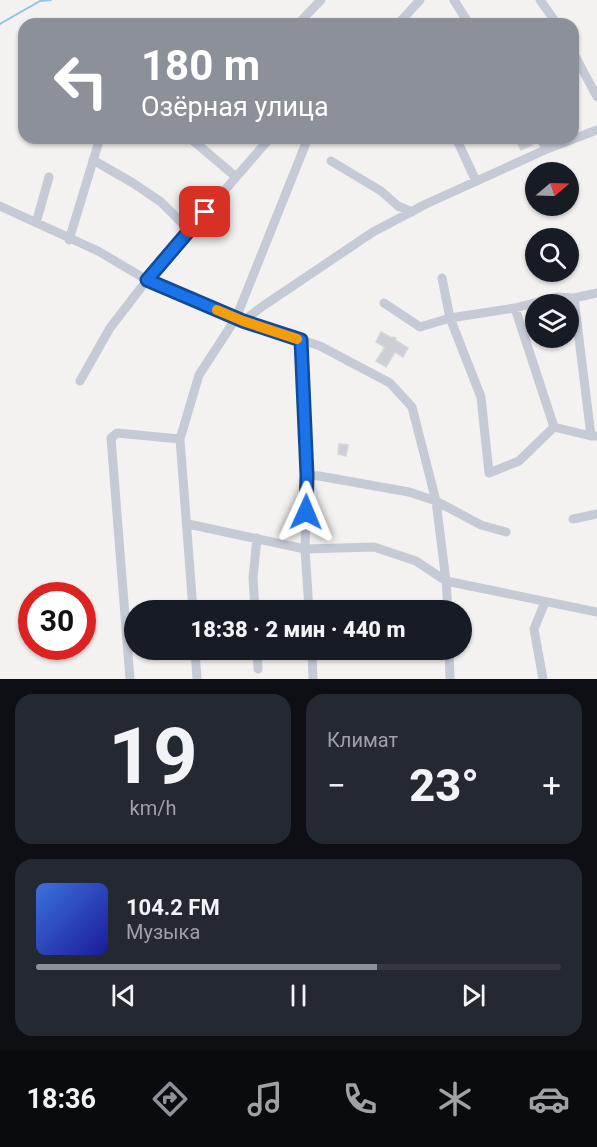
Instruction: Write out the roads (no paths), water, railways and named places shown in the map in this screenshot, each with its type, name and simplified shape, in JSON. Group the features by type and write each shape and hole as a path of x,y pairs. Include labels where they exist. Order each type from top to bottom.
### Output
{"street":[{"path":"304,18 321,0"},
{"path":"404,18 420,0"},
{"path":"454,0 465,18"},
{"path":"540,0 553,18"},
{"path":"579,63 597,97"},
{"path":"579,137 597,130"},
{"path":"69,240 98,144"},
{"path":"197,144 236,177"},
{"path":"80,381 110,328 147,280 265,144"},
{"path":"192,600 180,439 200,375 239,320 306,144"},
{"path":"459,144 476,181"},
{"path":"544,144 547,149"},
{"path":"239,320 373,232 426,204 560,144"},
{"path":"93,159 161,202 189,230"},
{"path":"330,161 381,191 398,206 412,212"},
{"path":"36,223 49,177"},
{"path":"0,206 69,240 98,251 147,280 239,320 320,346 390,383 412,407 436,501 448,600"},
{"path":"442,278 450,318 481,397 489,473 519,461 554,427"},
{"path":"579,297 597,293"},
{"path":"384,303 420,327 450,318 525,305"},
{"path":"515,308 554,427"},
{"path":"554,427 594,436 579,332"},
{"path":"301,340 307,475 305,549 309,600"},
{"path":"130,679 111,438 117,433 180,439"},
{"path":"307,475 409,492 436,501 481,525 507,532"},
{"path":"573,519 597,514"},
{"path":"188,524 305,549 374,547 416,561 447,581 597,612"},
{"path":"254,600 253,578 257,538"},
{"path":"543,679 534,629 545,602"},
{"path":"196,660 197,679"},
{"path":"258,660 258,669"},
{"path":"313,660 314,679"},
{"path":"449,660 450,679"}],"waterway":[{"path":"0,24 40,1 51,0"}]}
